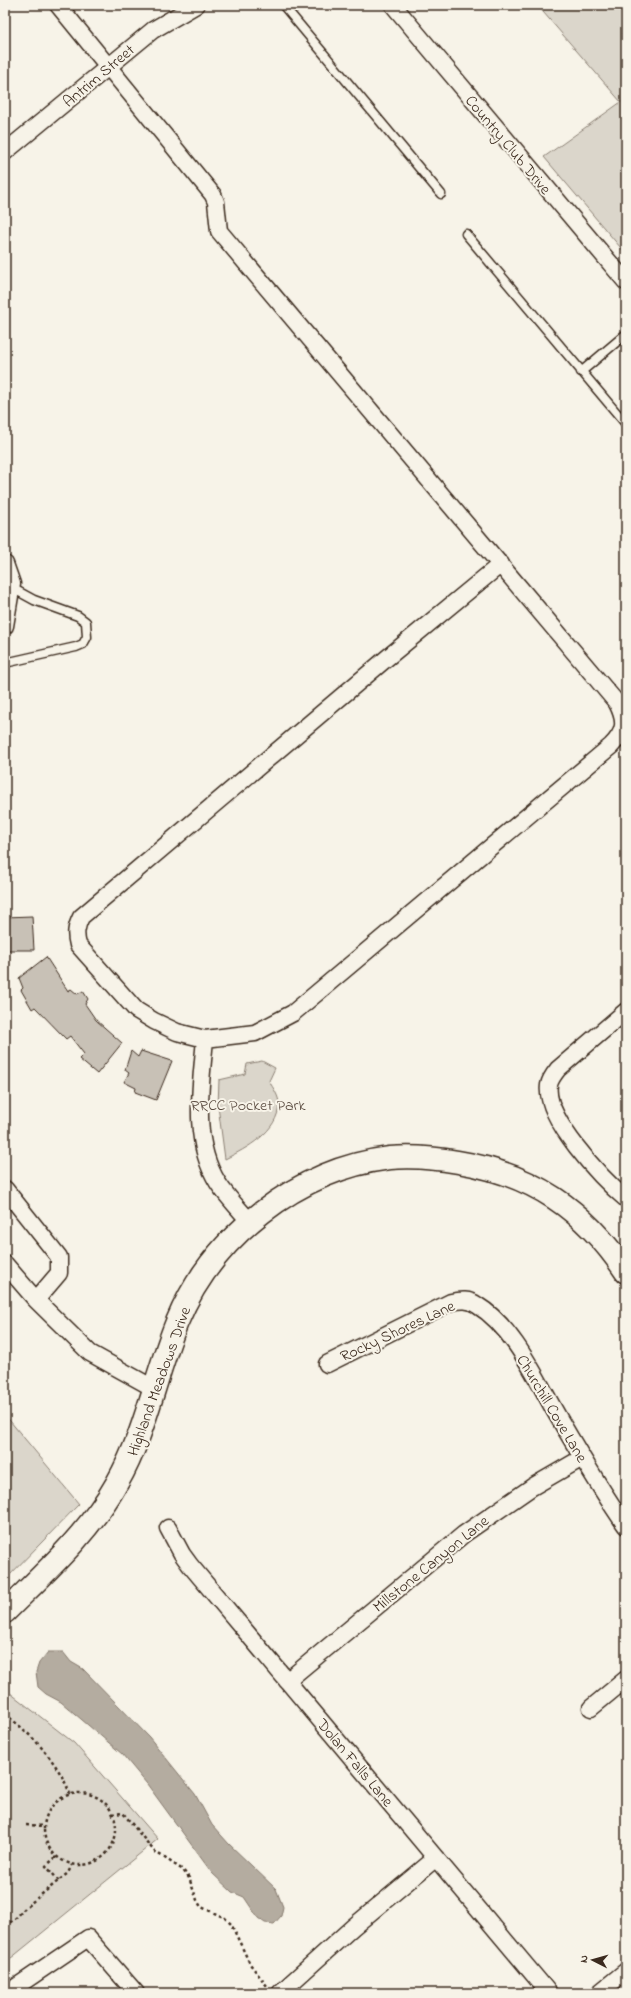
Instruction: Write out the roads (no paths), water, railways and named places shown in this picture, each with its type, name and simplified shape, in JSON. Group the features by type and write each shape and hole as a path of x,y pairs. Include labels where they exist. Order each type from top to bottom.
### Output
{"street":[{"path":"58,5 161,129 213,195 216,202 218,231 501,564 617,702 623,715 623,726 620,736 293,1013 255,1033 205,1038 177,1032 136,1010 78,945 75,935 81,917 381,663 501,564"},
{"name":"Antrim Street","path":"5,152 153,30 196,5"},
{"name":"Country Club Drive","path":"393,5 626,282"},
{"path":"5,564 12,584 5,626"},
{"path":"626,1010 558,1069 550,1080 549,1085 552,1109 568,1135 592,1165 626,1199"},
{"path":"205,1038 200,1114 202,1139 208,1163 218,1183 251,1223"},
{"name":"Highland Meadows Drive","path":"5,1612 90,1524 105,1503 130,1459 141,1431 177,1321 194,1290 212,1263 251,1223 277,1202 302,1186 343,1169 388,1158 434,1158 486,1167 535,1186 559,1200 595,1231 612,1251 626,1272"},
{"path":"5,1189 59,1257 59,1273 36,1300"},
{"path":"5,1264 36,1300 90,1353 155,1389"},
{"name":"Rocky Shores Lane","path":"327,1364 443,1305 458,1300 469,1300"},
{"name":"Churchill Cove Lane","path":"469,1300 479,1305 494,1319 513,1342 582,1458 626,1526"},
{"name":"Millstone Canyon Lane","path":"287,1681 464,1534 532,1487 582,1458"},
{"name":"Dolan Falls Lane","path":"168,1528 182,1554 190,1565 550,1993"},
{"path":"591,1708 626,1679"},
{"path":"274,1990 436,1858"},
{"path":"7,1993 88,1938 136,1993"},
{"path":"599,1993 626,1970"}],"lane":[{"path":"282,5 441,194"},
{"path":"466,234 626,424"},
{"path":"581,372 626,334"},
{"path":"5,663 76,647 83,644 87,637 86,622 78,616 34,600 12,588"}],"park label":[{"name":"RRCC Pocket Park","path":"248,1104"}]}
